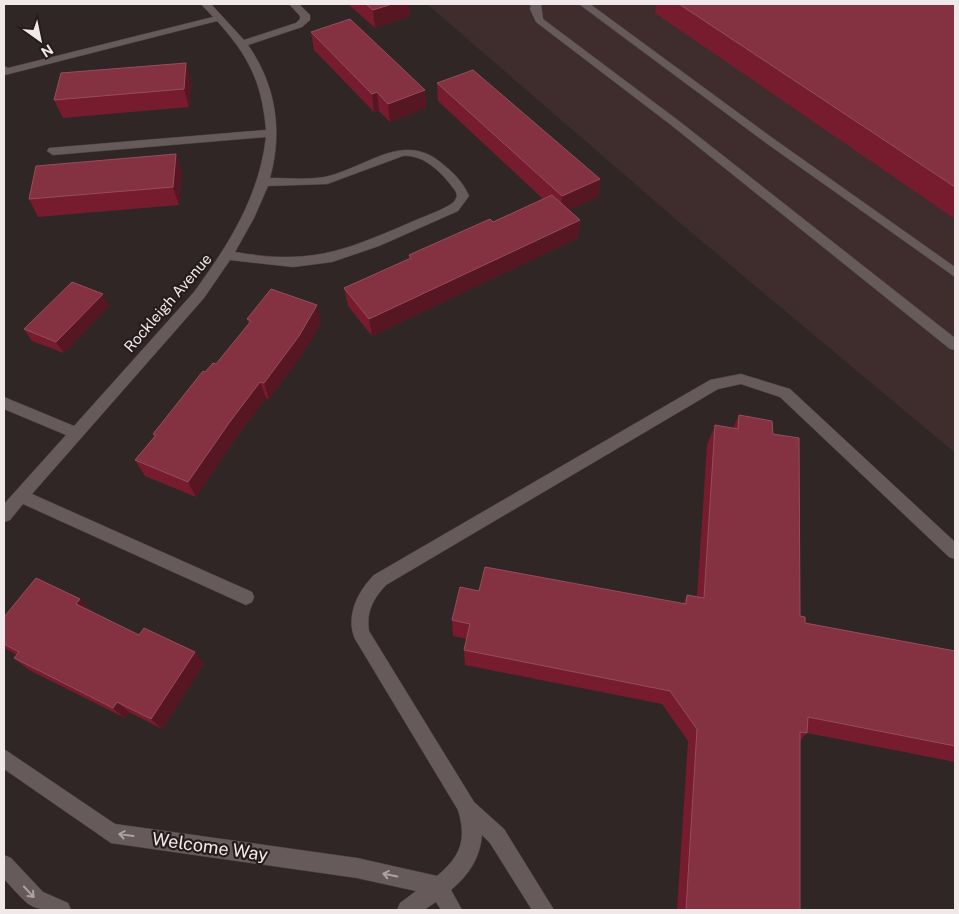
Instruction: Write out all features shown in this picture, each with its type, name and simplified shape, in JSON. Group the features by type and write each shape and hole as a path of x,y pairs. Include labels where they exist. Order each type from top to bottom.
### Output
{"street":[{"name":"Rockleigh Avenue","path":"4,515 199,295 229,255 245,228 268,167 272,133 266,89 259,72 242,44 206,4"},
{"path":"242,44 299,25 305,20 305,15 294,4"},
{"path":"536,4 534,9 539,20 675,123 955,345"},
{"path":"584,4 770,141 955,273"},
{"path":"4,70 6,72 219,18"},
{"path":"53,151 272,133"},
{"path":"229,255 283,263 312,262 336,257 454,208 459,204 463,196 460,188 423,154 410,152 401,153 328,180 263,182"},
{"path":"544,910 498,836 468,809 365,642 360,628 362,607 373,587 380,580 715,384 741,378 785,393 955,552"},
{"path":"4,403 76,433"},
{"path":"21,496 246,597"},
{"name":"Welcome Way","path":"4,758 111,833 357,868 438,886"},
{"path":"407,910 464,863 473,829 468,809"},
{"path":"4,865 36,899 61,910"},
{"path":"438,886 452,910"}],"shaded area":[{"path":"427,4 955,4 955,453 679,222"}],"building":[{"path":"366,4 392,4 373,10"},
{"path":"679,4 955,4 955,187"},
{"path":"350,19 425,90 388,104 377,92 372,94 311,32"},
{"path":"186,63 184,89 54,100 61,73"},
{"path":"473,70 600,179 562,196 437,83"},
{"path":"176,154 173,187 29,199 36,166"},
{"path":"552,195 580,220 369,319 344,288 411,258 409,255 490,219 493,222"},
{"path":"72,282 103,294 56,342 24,329"},
{"path":"271,289 317,305 299,336 264,383 260,382 188,482 135,460 156,435 153,434 203,371 205,372 213,363 216,364 251,321 247,319"},
{"path":"739,415 772,421 773,434 799,438 800,616 805,617 805,623 955,651 955,746 808,717 807,733 800,732 800,910 686,910 697,729 670,691 464,650 470,624 452,620 460,587 479,591 485,567 686,604 687,595 704,598 715,425 738,429"},
{"path":"36,578 80,599 76,604 139,635 144,628 195,652 151,719 117,702 113,708 14,658 19,652 4,644 4,617"}]}
